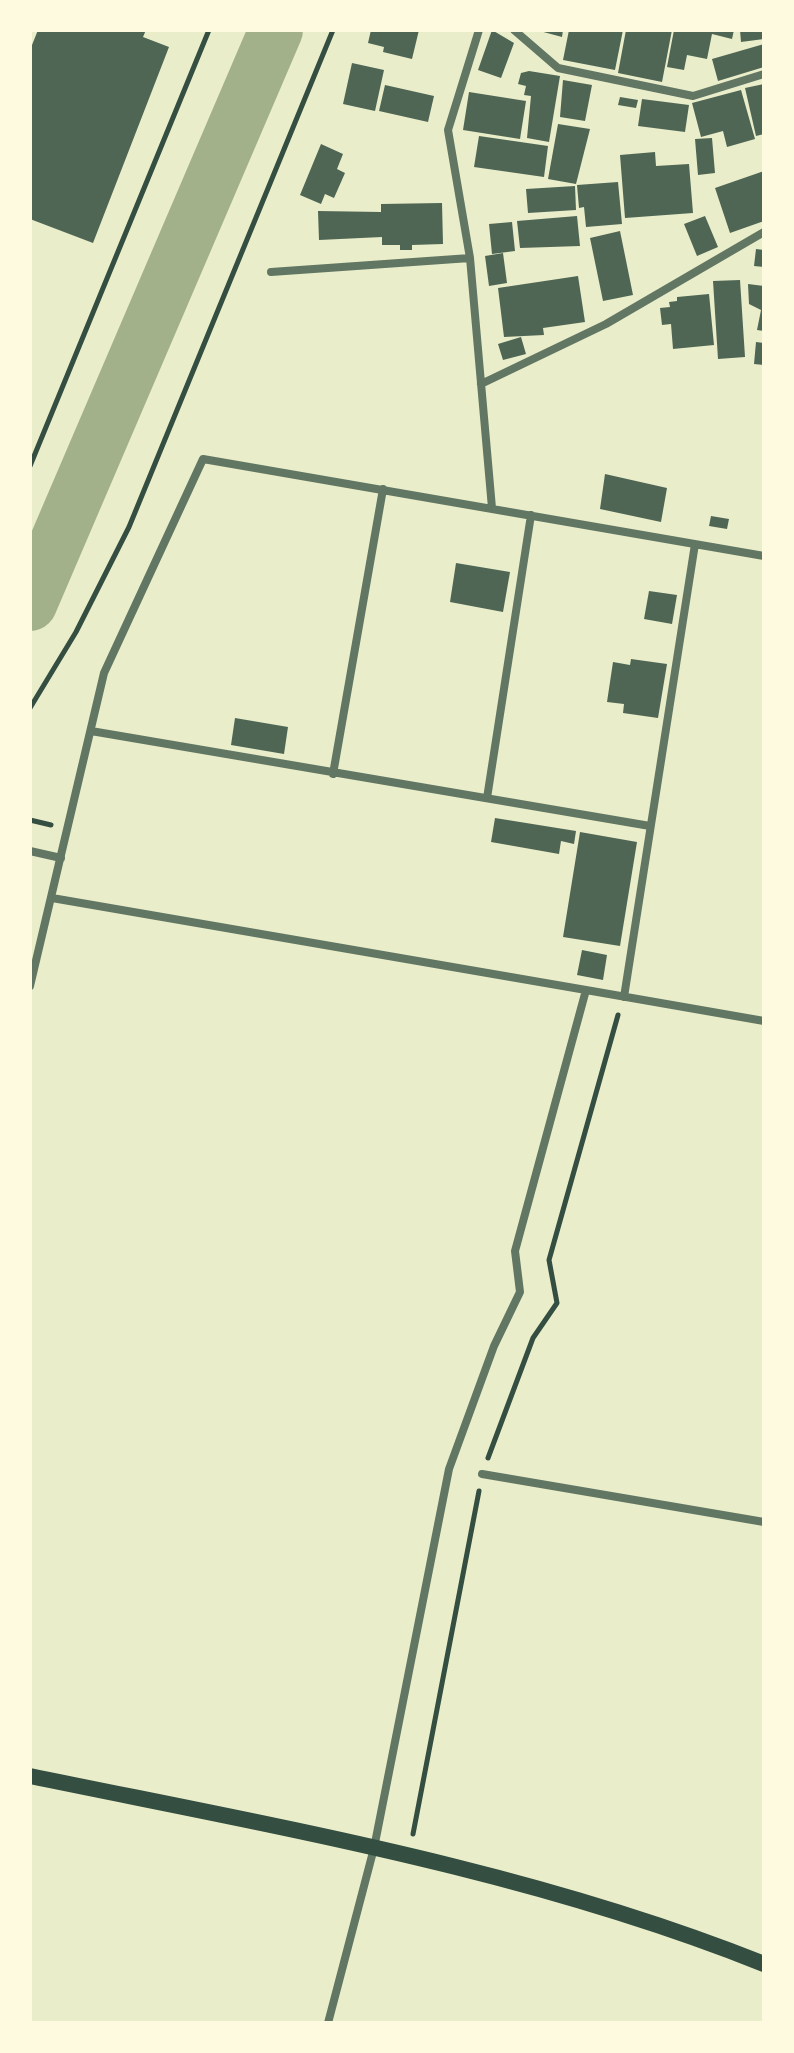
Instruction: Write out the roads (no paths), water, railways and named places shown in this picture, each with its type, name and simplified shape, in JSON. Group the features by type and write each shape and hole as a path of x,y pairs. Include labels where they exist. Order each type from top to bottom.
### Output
{"main road":[{"path":"30,1776 409,1855 600,1907 764,1964"}],"street":[{"path":"479,30 448,130 470,258 492,508"},
{"path":"514,30 558,68 693,96 764,74"},
{"path":"481,384 606,324 764,232"},
{"path":"271,272 470,258"},
{"path":"30,986 104,673 203,459 764,556"},
{"path":"333,774 383,489"},
{"path":"487,798 531,515"},
{"path":"624,997 695,544"},
{"path":"91,731 650,826"},
{"path":"30,851 61,858"},
{"path":"52,898 764,1021"},
{"path":"328,2023 374,1848 449,1469 494,1346 520,1292 515,1251 586,990"},
{"path":"482,1474 764,1522"}],"waterway":[{"path":"30,604 276,30"}]}
